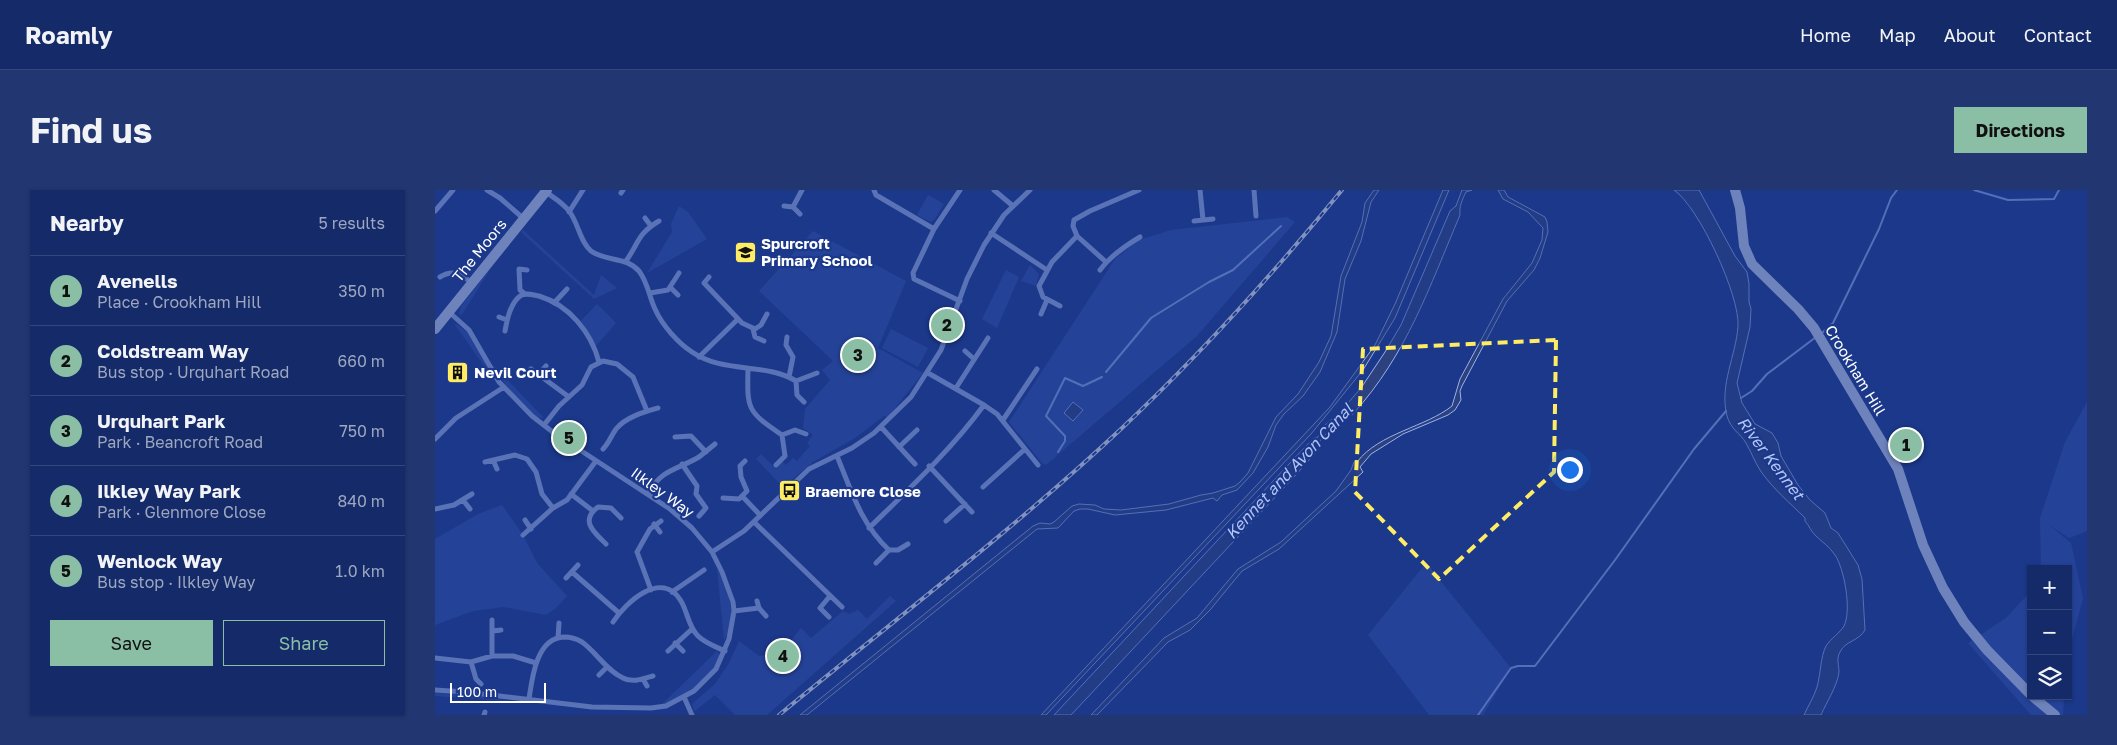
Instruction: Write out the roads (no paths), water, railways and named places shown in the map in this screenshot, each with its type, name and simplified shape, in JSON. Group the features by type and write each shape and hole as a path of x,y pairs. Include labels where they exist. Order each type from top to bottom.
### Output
{"street":[{"path":"435,211 453,190"},
{"path":"487,190 500,198 524,219"},
{"path":"569,212 583,190"},
{"path":"793,207 802,190"},
{"path":"874,190 876,195 934,229"},
{"path":"960,190 934,229 913,276 914,279 929,287 960,301"},
{"path":"994,190 1013,206"},
{"path":"712,552 754,522 809,469 863,441 881,427 911,397 941,350 976,260 991,233 1029,190"},
{"path":"1106,262 1077,236 1073,226 1076,218 1131,191 1139,190"},
{"path":"1200,190 1203,220"},
{"path":"1254,190 1256,216"},
{"name":"Crookham Hill","path":"1735,190 1744,246 1752,264 1798,309 1814,328 1899,469 1923,545 1943,588 1964,622 1987,650 2027,691"},
{"path":"546,191 569,212 586,244 592,251 626,261 638,270 651,293 655,311 684,346 711,363 764,369 789,377 796,382"},
{"name":"The Moors","path":"435,329 546,191"},
{"path":"784,206 793,207 800,214"},
{"path":"645,218 651,226"},
{"path":"1194,222 1213,219"},
{"path":"626,261 632,253 637,240 659,221"},
{"path":"991,233 1047,270"},
{"path":"1060,306 1041,295 1039,286 1047,270 1059,254 1077,236"},
{"path":"1100,270 1106,262 1126,245 1140,237"},
{"path":"449,266 451,272"},
{"path":"512,268 527,270"},
{"path":"519,269 520,290 526,294 554,303 567,311 595,347 599,362"},
{"path":"440,277 451,272 462,276 471,284"},
{"path":"651,293 664,292 671,288 679,273"},
{"path":"709,278 704,283 738,319 753,329 755,337 764,341"},
{"path":"671,288 678,295"},
{"path":"554,303 567,289"},
{"path":"505,332 507,320 518,298 526,294"},
{"path":"1041,314 1047,300"},
{"name":"Ilkley Way","path":"435,690 592,707 651,708 666,706 684,697 711,676 720,664 725,651 734,610 722,572 712,552 685,522 648,494 544,425 524,408 504,387 464,324 449,312"},
{"path":"753,329 761,325 767,314"},
{"path":"499,317 507,320"},
{"path":"699,356 738,319"},
{"path":"787,337 786,345 793,356 789,377"},
{"path":"955,388 988,338"},
{"path":"965,352 974,358"},
{"path":"544,425 559,406 582,385 591,367 599,362 613,362 631,375 647,411"},
{"path":"539,374 546,366"},
{"path":"749,368 747,396 751,411 782,435 785,456 776,465"},
{"path":"531,369 569,397"},
{"path":"1003,420 1037,369"},
{"path":"796,382 817,373"},
{"path":"928,373 984,405 1003,420 1039,464"},
{"path":"796,382 797,395 804,402"},
{"path":"435,439 456,418 504,387"},
{"path":"869,528 969,426 984,405"},
{"path":"603,449 612,444 617,427 632,417 658,408"},
{"path":"881,427 915,464"},
{"path":"782,435 795,430 806,434"},
{"path":"899,446 917,430"},
{"path":"675,437 687,436 694,438 706,452"},
{"path":"648,494 657,480 675,467 706,452 715,444"},
{"path":"983,487 1025,449"},
{"path":"485,462 515,454 527,460 536,472 542,494 553,508"},
{"path":"837,456 861,516 889,550"},
{"path":"493,460 497,468"},
{"path":"523,535 553,508 567,500 596,461"},
{"path":"723,498 739,498 747,491 741,477 740,466 745,461"},
{"path":"682,464 697,486 696,494 706,508 699,516"},
{"path":"929,466 972,512"},
{"path":"435,509 454,505 472,494"},
{"path":"571,494 593,511"},
{"path":"742,496 760,515"},
{"path":"463,500 470,509"},
{"path":"946,521 965,504"},
{"path":"606,544 590,528 589,518 593,511 598,507 611,508 621,518"},
{"path":"525,520 531,529"},
{"path":"651,590 637,552 640,543 654,524 661,521"},
{"path":"754,522 842,607"},
{"path":"654,524 660,532"},
{"path":"876,563 889,550 898,550 908,544"},
{"path":"565,578 578,565"},
{"path":"672,592 699,577 705,570"},
{"path":"572,572 619,613"},
{"path":"613,622 619,613 640,594 651,590 665,590 672,592 683,603 692,628 705,641 725,651"},
{"path":"829,596 821,608 829,617"},
{"path":"757,601 759,608 766,616"},
{"path":"734,610 759,608"},
{"path":"492,620 492,656"},
{"path":"558,638 559,623"},
{"path":"667,651 692,628"},
{"path":"493,631 501,630"},
{"path":"529,699 536,664 542,651 548,644 558,638 567,637 583,642 607,667 623,679 630,681 653,676"},
{"path":"675,643 683,651"},
{"path":"435,658 471,662 492,656 513,656 536,664"},
{"path":"471,662 475,677 481,684"},
{"path":"599,675 607,667"},
{"path":"643,679 647,686"},
{"path":"684,697 692,715"},
{"name":"Crookham Hill","path":"2037,700 2054,715"},
{"path":"591,715 592,707"}],"water":[{"path":"1374,190 1379,190 1371,202 1361,241 1345,279 1337,332 1320,372 1303,396 1284,414 1276,425 1268,447 1253,473 1237,490 1222,495 1217,501 1213,498 1166,510 1115,515 1080,509 1074,511 1058,528 1037,529 807,715 800,715 1033,526 1040,523 1050,524 1072,506 1079,504 1121,510 1169,504 1213,493 1235,486 1240,482 1248,473 1276,417 1298,394 1319,362 1331,336 1341,276 1362,222 1365,203"},
{"path":"1443,190 1449,190 1395,318 1363,370 1311,434 1046,715 1041,715 1330,407 1375,345 1395,304"},
{"name":"Kennet and Avon Canal","path":"1462,190 1472,190 1466,192 1463,198 1460,206 1460,215 1427,294 1402,344 1372,391 1353,414 1347,417 1334,432 1327,433 1318,443 1318,450 1294,477 1071,715 1054,715 1304,448 1314,438 1317,438 1324,426 1340,412 1361,388 1401,325 1450,211 1456,206"},
{"path":"1498,190 1504,190 1508,197 1545,217 1548,232 1534,270 1507,301 1462,386 1460,391 1461,400 1455,410 1448,415 1403,434 1371,454 1360,467 1363,472 1279,549 1242,571 1210,610 1190,630 1168,642 1097,715 1091,715 1164,638 1197,618 1238,569 1281,542 1336,491 1351,470 1354,462 1357,462 1377,444 1429,420 1452,406 1460,379 1503,299 1532,263 1542,240 1543,228 1528,212 1503,199"},
{"name":"River Kennet","path":"1674,190 1699,190 1735,256 1747,272 1751,309 1750,327 1737,383 1742,403 1755,424 1772,433 1778,443 1781,456 1798,485 1810,500 1825,513 1831,528 1838,533 1858,565 1862,579 1865,630 1859,637 1842,648 1838,660 1838,678 1821,715 1804,715 1817,687 1826,646 1844,626 1847,600 1844,579 1833,552 1813,533 1805,518 1765,477 1746,443 1729,421 1725,404 1725,393 1737,337 1737,312 1725,274 1706,233 1684,199"},
{"path":"1073,402 1083,410 1073,421 1064,413"}],"waterway":[{"path":"1822,333 1833,323 1879,229 1891,198 1897,190"},
{"path":"1974,190 2008,200 2054,199 2059,190"},
{"path":"1106,372 1151,318 1209,282 1233,270 1281,226"},
{"path":"1741,398 1752,391 1767,374 1816,337"},
{"path":"1058,452 1065,441 1065,436 1046,416 1065,378 1083,386 1102,377"},
{"path":"1478,715 1511,668 1535,666 1615,560 1694,449 1726,411"}],"railway":[{"path":"779,715 995,539 1121,429 1235,313 1342,190"}],"place":[{"name":"Spurcroft Primary School","path":"745,252"},
{"name":"Coldstream Way","path":"947,325"},
{"name":"Urquhart Park","path":"858,355"},
{"name":"Nevil Court","path":"458,372"},
{"name":"Wenlock Way","path":"569,438"},
{"name":"Avenells","path":"1906,445"},
{"name":"Braemore Close","path":"789,491"},
{"name":"Ilkley Way Park","path":"783,656"}]}
